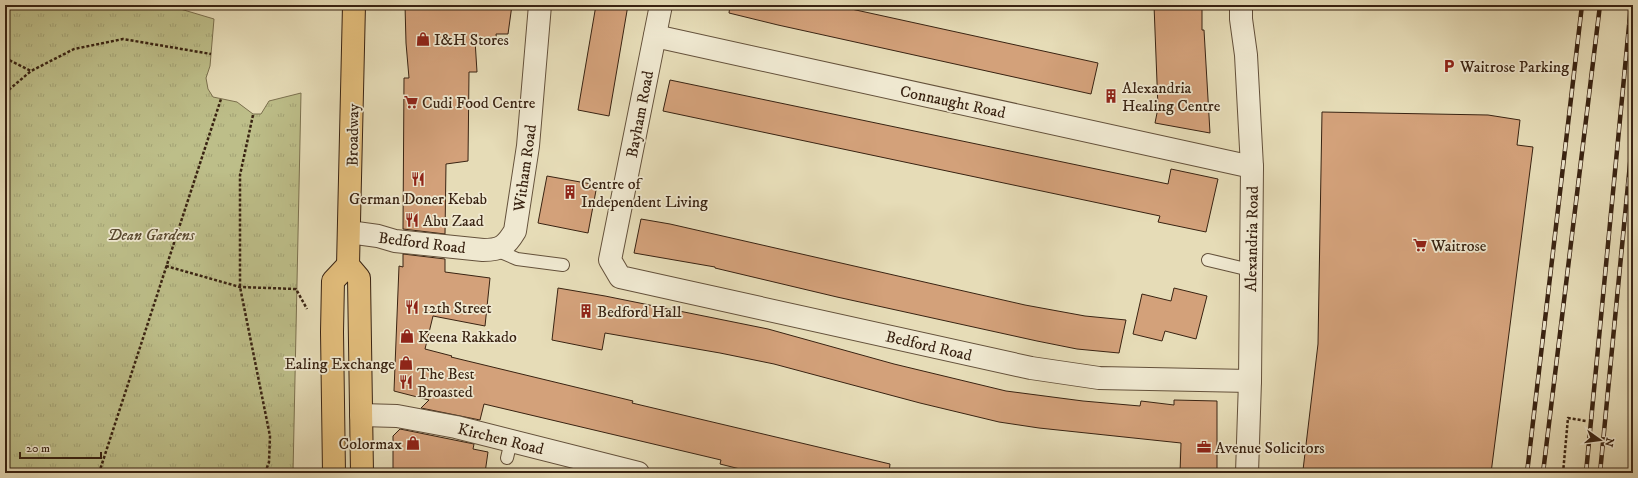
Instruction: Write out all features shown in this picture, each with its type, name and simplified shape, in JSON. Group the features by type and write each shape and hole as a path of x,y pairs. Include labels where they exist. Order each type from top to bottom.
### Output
{"main road":[{"name":"Broadway","path":"348,265 354,5"},
{"path":"334,473 332,332 333,281 348,265 359,278 362,473"}],"street":[{"name":"Witham Road","path":"496,250 508,243 515,231 528,146 540,5"},
{"name":"Bayham Road","path":"615,270 610,260 661,5"},
{"name":"Alexandria Road","path":"1241,5 1241,19 1246,55 1252,166 1250,381 1247,473"},
{"name":"Connaught Road","path":"655,36 1252,166"},
{"name":"Bedford Road","path":"349,232 395,241 496,250"},
{"name":"Bedford Road","path":"615,270 620,277 1031,368 1099,378 1250,381"},
{"name":"Kirchen Road","path":"361,416 397,416 456,427 509,450 638,473"}],"lane":[{"path":"496,250 517,259 563,265"},
{"path":"1208,260 1250,270"}],"path":[{"path":"5,93 31,71 74,49 123,39 211,54"},
{"path":"5,58 31,71"},
{"path":"99,473 221,99"},
{"path":"253,114 240,175 240,287 270,436 269,462 265,473"},
{"path":"166,266 240,287 296,289 308,311 311,311"},
{"path":"1563,473 1568,418 1586,421"}],"green space":[{"name":"Dean Gardens","path":"5,5 167,5 214,19 210,66 206,78 208,89 213,97 237,102 253,114 261,114 269,101 301,93 293,473 5,473"}],"building":[{"path":"405,5 512,5 508,34 496,34 497,42 475,40 477,72 469,72 468,161 446,164 445,234 403,229 404,78 409,78"},
{"path":"596,5 628,5 609,116 578,110"},
{"path":"730,5 833,5 1098,63 1091,94 729,13"},
{"path":"1154,5 1202,5 1202,30 1204,30 1210,133 1155,123 1158,108"},
{"path":"670,80 1168,184 1171,169 1218,179 1206,232 1158,222 1160,216 663,111"},
{"name":"Waitrose","path":"1322,112 1488,115 1520,120 1517,145 1533,147 1491,473 1327,473 1303,470 1318,344"},
{"path":"547,176 597,185 588,233 538,223"},
{"path":"641,219 670,224 1025,305 1085,316 1126,320 1119,353 1077,349 1037,341 837,297 715,267 634,253"},
{"path":"403,254 445,259 445,272 490,278 485,326 433,316 425,349 452,356 451,357 633,401 632,403 890,464 889,473 756,473 720,464 721,460 484,404 480,420 421,408 429,400 394,391 399,266 403,267"},
{"path":"558,288 768,329 894,364 1006,391 1083,401 1140,406 1141,401 1174,405 1174,400 1217,401 1217,473 1180,473 1181,443 1039,428 999,422 920,403 774,364 605,333 602,350 552,340"},
{"path":"1174,288 1207,296 1196,339 1165,331 1162,341 1133,334 1142,294 1171,301"},
{"path":"400,429 474,444 473,449 488,452 485,473 393,473 393,436"}],"railway":[{"path":"1527,473 1582,5"},
{"path":"1543,473 1600,5"},
{"path":"1586,473 1631,5"},
{"path":"1600,473 1633,133"}],"place":[{"name":"I&H Stores","path":"423,39"},
{"name":"Waitrose Parking","path":"1449,66"},
{"name":"Alexandria Healing Centre","path":"1111,96"},
{"name":"Cudi Food Centre","path":"411,102"},
{"name":"German Doner Kebab","path":"418,179"},
{"name":"Centre of Independent Living","path":"570,192"},
{"name":"Abu Zaad","path":"412,220"},
{"name":"Waitrose","path":"1420,245"},
{"name":"12th Street","path":"412,307"},
{"name":"Bedford Hall","path":"586,311"},
{"name":"Keena Rakkado","path":"407,336"},
{"name":"Ealing Exchange","path":"406,363"},
{"name":"The Best Broasted","path":"406,382"},
{"name":"Colormax","path":"413,443"},
{"name":"Avenue Solicitors","path":"1204,447"}]}
